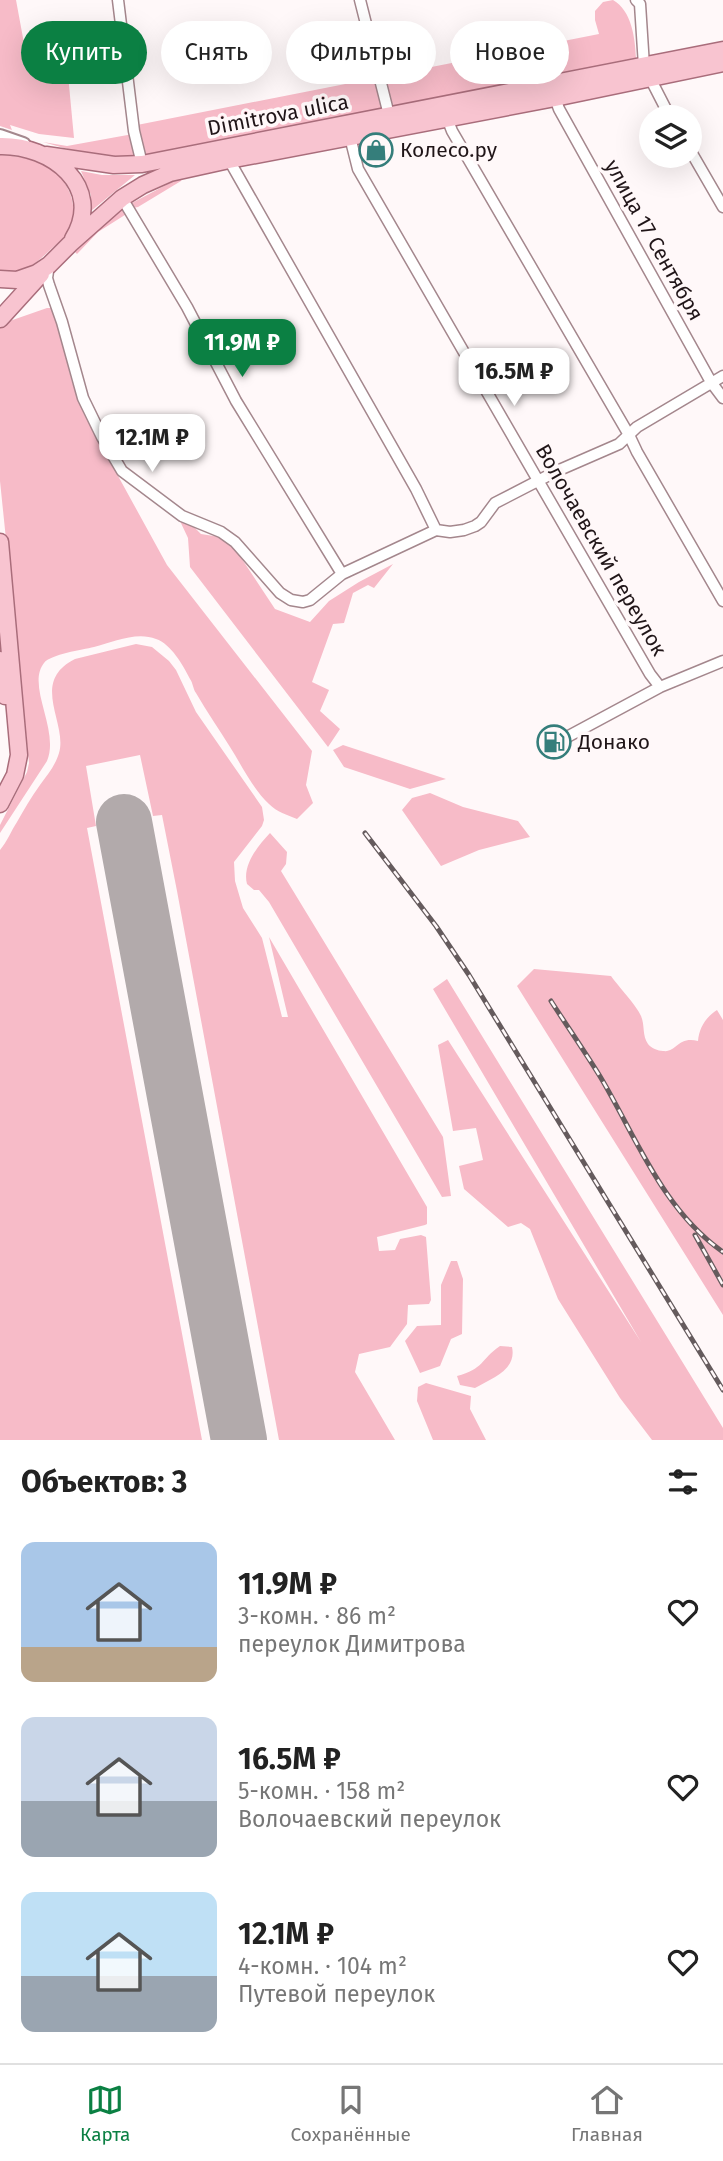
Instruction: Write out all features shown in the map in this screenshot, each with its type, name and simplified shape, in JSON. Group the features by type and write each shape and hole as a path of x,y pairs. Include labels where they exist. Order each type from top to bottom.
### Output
{"main road":[{"name":"Dimitrova ulica","path":"0,319 70,244 122,198 163,176 229,160 555,98 723,50"},
{"name":"Dimitrova ulica","path":"0,146 15,146 40,153 114,165 142,163 389,115 647,72 723,63"},
{"path":"40,153 60,163 69,173 81,199 82,216 70,244"},
{"path":"0,279 11,281 25,278 49,265"},
{"path":"0,542 19,755 15,775 0,804"},
{"path":"0,660 10,738 7,767 0,784"}],"street":[{"path":"118,0 134,131 142,163"},
{"path":"360,0 389,115"},
{"path":"636,0 640,4 647,72 664,105"},
{"name":"улица 17 Сентября","path":"555,98 711,383 723,398"},
{"path":"447,118 452,131 723,601"},
{"path":"0,137 40,153"},
{"name":"Волочаевский переулок","path":"350,137 358,169 660,687"},
{"path":"229,160 416,489 436,530"},
{"path":"700,168 723,207"},
{"path":"122,198 181,296 236,401 342,573"},
{"path":"49,265 47,278 83,398 122,471 181,516 221,532 235,542 279,593 291,600 303,602 310,600 342,573 436,530 450,532 475,526 495,503 619,444 637,427 723,376"},
{"path":"568,737 660,687 723,661"}],"shaded area":[{"path":"0,0 16,0 21,27 21,84 69,84 74,138 39,134 10,125 12,130 0,126"},
{"path":"613,0 624,11 633,34 636,58 569,71 569,40 599,34 595,11 603,2"},
{"path":"450,63 450,84 504,84 143,155 137,125 345,84 436,84 436,66"},
{"path":"133,134 137,156 90,154 43,142 67,146"},
{"path":"0,155 33,160 52,170 66,185 74,216 67,235 32,265 14,272 0,271"},
{"path":"81,171 102,175 135,175 91,211 91,195"},
{"path":"183,176 181,181 133,208 132,203"},
{"path":"120,210 126,210 128,213 98,232 77,254 75,252"},
{"path":"51,308 57,322 72,382 84,414 167,565 312,751 306,785 313,803 297,819 275,809 258,791 200,700 172,650 156,639 141,636 60,655 44,663 39,673 39,684 49,736 47,761 0,833 0,825 29,763 0,481 0,328 4,323"},
{"path":"180,521 189,522 201,534 220,537 232,544 275,609 310,622 329,601 393,564 374,588 368,585 353,593 344,623 333,624 312,682 329,690 320,711 340,729 328,747 190,567 188,538"},
{"path":"136,644 152,647 176,670 196,712 262,807 262,826 234,862 235,881 243,908 262,938 282,1017 288,1017 269,937 427,1207 427,1224 377,1237 379,1251 395,1250 400,1239 421,1235 426,1237 431,1300 429,1304 408,1305 407,1324 390,1347 359,1354 355,1372 395,1440 279,1440 162,815 153,816 140,755 86,766 96,826 87,828 202,1440 0,1440 0,850 59,753 59,729 52,691 54,679 61,668 75,659"},
{"path":"343,745 446,779 410,789 344,767 333,750"},
{"path":"430,793 463,807 518,821 530,837 479,850 441,866 402,810 412,798"},
{"path":"270,833 287,852 286,864 281,871 443,1137 451,1196 442,1197 269,902 259,890 254,890 247,884 249,863"},
{"path":"534,969 611,976 639,1012 648,1044 659,1050 668,1051 681,1042 698,1041 704,1023 717,1010 723,1020 723,1315 517,986"},
{"path":"447,979 723,1428 723,1440 652,1440 620,1398 558,1299 530,1229 521,1223 508,1227 464,1189 459,1166 483,1160 476,1128 453,1131 438,1045 448,1040 641,1342 433,989"},
{"path":"451,1261 457,1261 463,1279 462,1334 451,1339 440,1366 420,1373 405,1341 417,1326 441,1325 441,1285"},
{"path":"500,1346 512,1347 513,1355 511,1362 502,1372 475,1388 460,1385 457,1376 477,1367"},
{"path":"426,1383 471,1396 470,1409 486,1440 433,1440 417,1401 418,1387"}],"runway":[{"path":"124,822 239,1440"}],"railway":[{"path":"365,833 436,926 469,975 723,1390"},
{"path":"551,1001 601,1078 668,1195 702,1235 723,1252"},
{"path":"695,1235 723,1285"}],"place":[{"name":"Колесо.ру","path":"376,150"},
{"name":"Донако","path":"554,742"}]}
